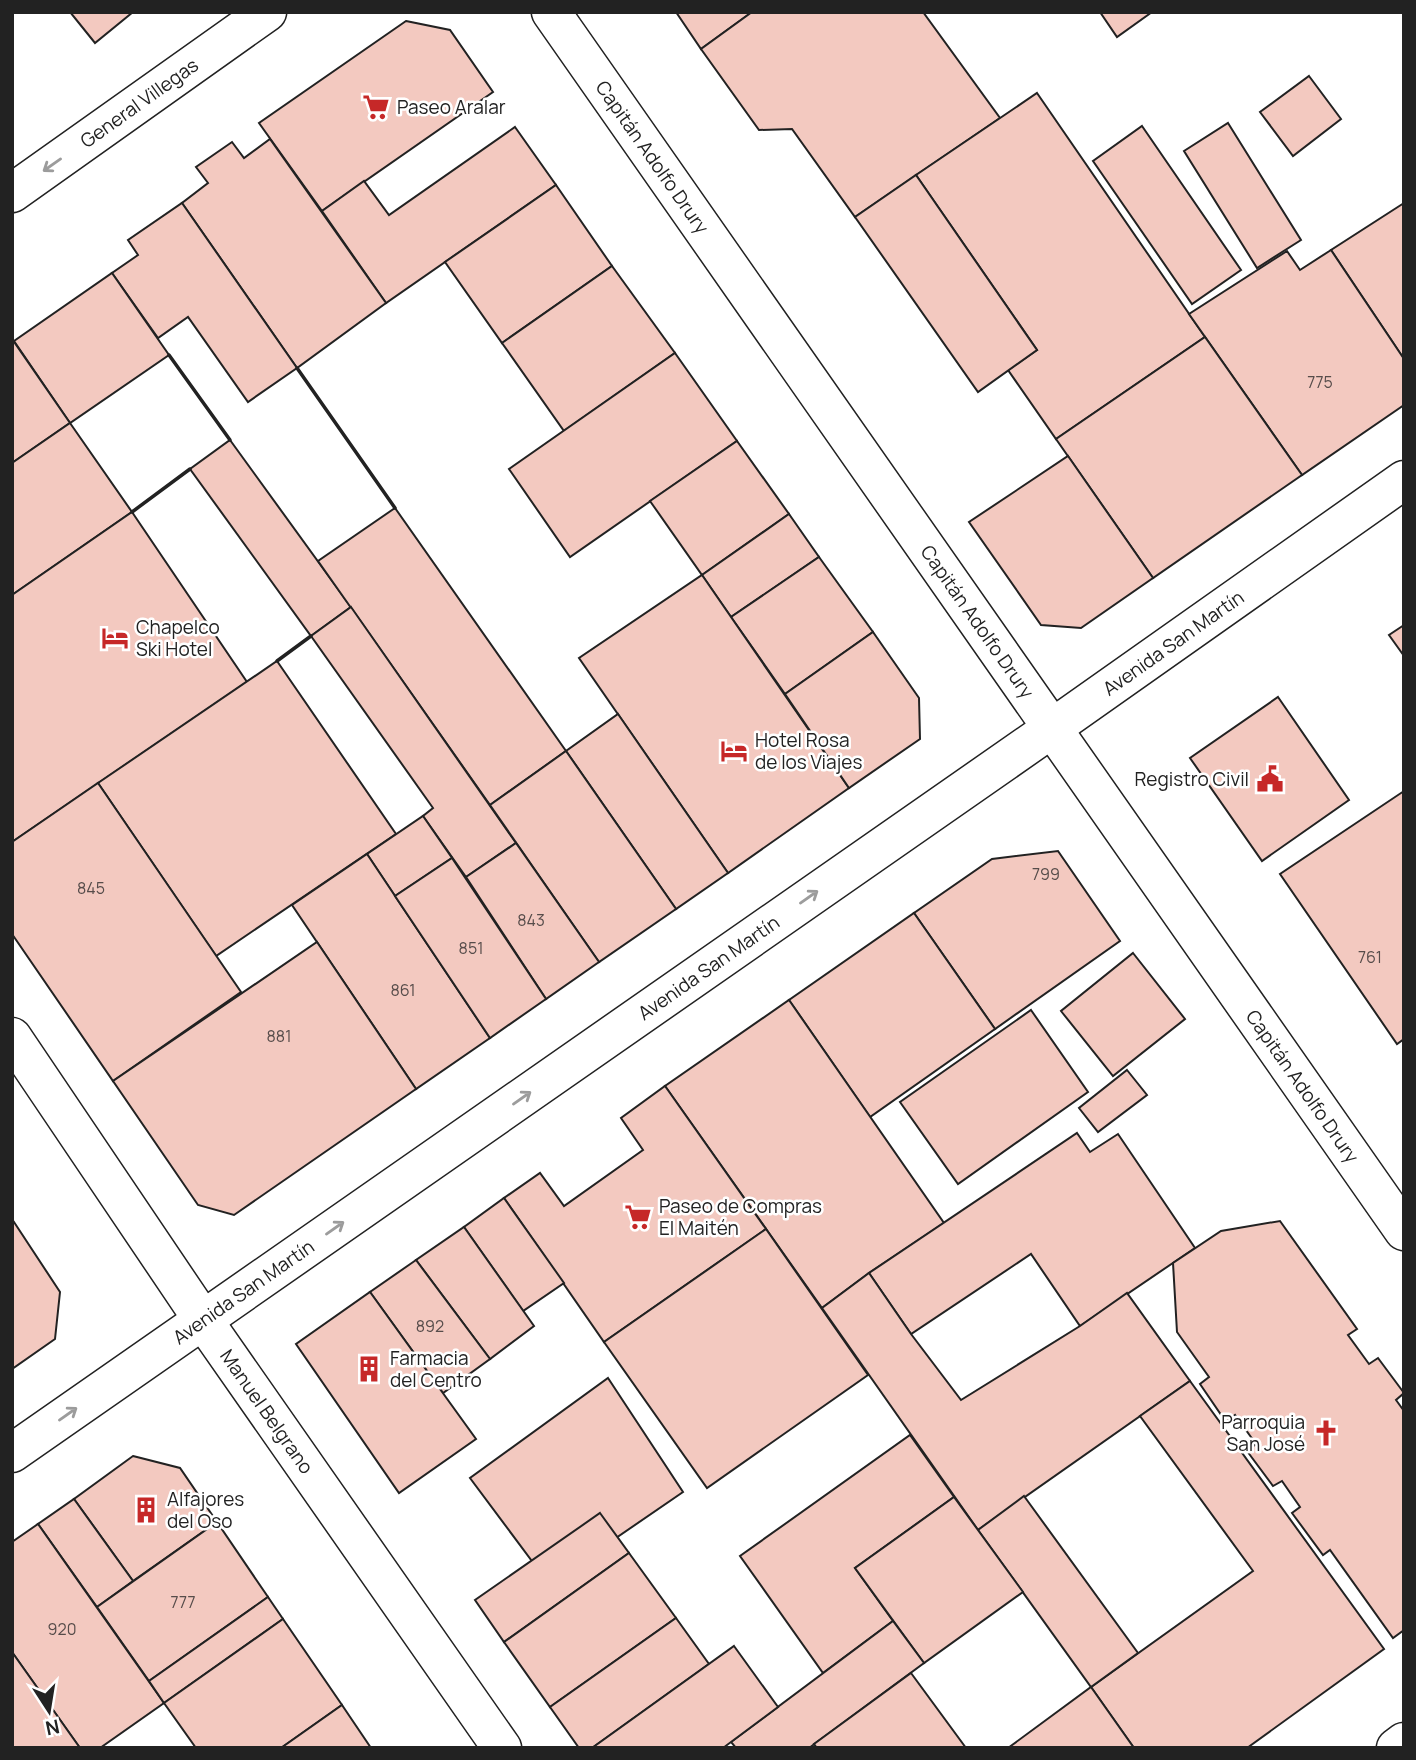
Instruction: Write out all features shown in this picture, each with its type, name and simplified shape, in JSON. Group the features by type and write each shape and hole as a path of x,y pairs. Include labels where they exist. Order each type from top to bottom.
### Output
{"street":[{"name":"General Villegas","path":"12,193 267,12"},
{"name":"Capitán Adolfo Drury","path":"551,12 1404,1231"},
{"name":"Avenida San Martín","path":"12,1453 1404,480"},
{"name":"Manuel Belgrano","path":"12,1037 203,1320 502,1748"},
{"path":"1396,1748 1404,1742"}],"building":[{"path":"70,12 133,12 95,43"},
{"path":"676,12 752,12 701,49"},
{"path":"752,12 923,12 1000,118 855,217 792,129 759,130 701,49"},
{"path":"1100,12 1152,12 1117,37"},
{"name":"Paseo Aralar","path":"406,21 450,30 493,92 322,211 259,123"},
{"path":"1309,76 1341,119 1293,156 1260,112"},
{"path":"1037,93 1205,337 1056,439 1008,370 1037,350 916,175"},
{"path":"1228,123 1301,240 1257,268 1184,151"},
{"path":"1142,126 1241,270 1192,304 1093,161"},
{"path":"515,127 556,185 386,303 322,211 364,181 389,215"},
{"path":"270,139 386,303 297,368 182,203 208,183 196,167 232,142 244,158"},
{"path":"916,175 1037,350 978,392 855,217"},
{"path":"556,185 612,266 502,343 445,262"},
{"path":"182,203 297,368 248,402 188,317 158,338 112,273 138,255 128,240"},
{"path":"1404,203 1404,359 1331,250"},
{"path":"1331,250 1404,359 1404,405 1302,475 1189,314 1287,251 1300,270"},
{"path":"612,266 675,353 564,431 502,343"},
{"path":"112,273 169,355 70,423 14,341"},
{"path":"1205,337 1302,475 1153,578 1056,439"},
{"path":"12,339 70,423 12,463"},
{"path":"675,353 737,441 570,557 509,469"},
{"path":"70,423 132,512 12,595 12,463"},
{"path":"230,440 351,607 311,636 190,469"},
{"path":"737,441 789,514 702,575 650,501"},
{"path":"1068,456 1153,578 1081,628 1041,625 969,522"},
{"path":"395,508 566,751 490,805 318,561"},
{"name":"Chapelco Ski Hotel","path":"132,512 247,682 12,842 12,595"},
{"path":"789,514 819,557 731,617 702,575"},
{"path":"819,557 873,632 785,694 731,617"},
{"name":"Hotel Rosa de los Viajes","path":"702,575 849,788 728,873 579,658"},
{"path":"351,607 516,843 466,877 423,816 433,808 311,636"},
{"path":"1404,625 1404,656 1389,635"},
{"path":"873,632 919,698 920,739 849,788 785,694"},
{"path":"277,661 396,834 216,956 98,783"},
{"name":"Registro Civil","path":"1278,697 1349,800 1262,861 1190,758"},
{"path":"618,714 728,873 676,909 566,751"},
{"path":"566,751 676,909 599,962 490,805"},
{"path":"98,783 241,992 113,1081 12,934 12,842"},
{"path":"1404,791 1404,1039 1397,1044 1280,874"},
{"path":"423,816 452,858 395,896 367,854"},
{"path":"516,843 599,962 546,999 466,877"},
{"path":"1058,851 1120,941 995,1029 914,913 992,859"},
{"path":"367,854 490,1038 416,1089 292,905"},
{"path":"452,858 546,999 490,1038 395,896"},
{"path":"914,913 995,1029 870,1117 789,1000"},
{"path":"317,942 416,1089 234,1215 198,1205 113,1081"},
{"path":"1133,953 1185,1019 1113,1076 1061,1011"},
{"path":"789,1000 944,1223 822,1308 665,1086"},
{"path":"1031,1010 1088,1092 958,1184 900,1102"},
{"path":"1127,1070 1147,1095 1098,1132 1079,1108"},
{"name":"Paseo de Compras El Maitén","path":"665,1086 766,1229 604,1342 504,1198 540,1173 564,1206 643,1150 621,1118"},
{"path":"1077,1133 1090,1152 1118,1134 1195,1248 1080,1326 1031,1254 911,1334 869,1273"},
{"path":"504,1198 564,1283 523,1311 464,1227"},
{"path":"12,1219 60,1292 55,1339 12,1369"},
{"name":"Parroquia San José","path":"1280,1221 1357,1329 1348,1335 1369,1364 1378,1358 1404,1393 1396,1400 1404,1411 1404,1630 1393,1638 1330,1550 1323,1555 1292,1513 1300,1507 1282,1481 1273,1486 1247,1451 1256,1444 1235,1415 1226,1422 1200,1384 1209,1377 1177,1332 1173,1263 1221,1231"},
{"path":"464,1227 534,1326 490,1359 416,1260"},
{"path":"766,1229 868,1375 707,1488 604,1342"},
{"path":"416,1260 490,1359 443,1393 370,1292"},
{"path":"869,1273 961,1400 1080,1326 1127,1293 1190,1381 978,1530 822,1308"},
{"name":"Farmacia del Centro","path":"370,1292 476,1439 399,1493 296,1344"},
{"path":"608,1378 683,1492 549,1584 470,1478"},
{"path":"1190,1381 1384,1649 1247,1748 1134,1748 1091,1687 1253,1571 1140,1416"},
{"path":"910,1435 954,1497 855,1568 893,1621 823,1673 740,1556"},
{"name":"Alfajores del Oso","path":"133,1456 180,1468 217,1522 133,1581 74,1499"},
{"path":"1024,1496 1138,1653 1091,1687 978,1530"},
{"path":"954,1497 1023,1592 924,1663 855,1568"},
{"path":"74,1499 133,1581 97,1607 38,1524"},
{"path":"600,1513 629,1553 504,1642 475,1600"},
{"path":"217,1522 268,1597 149,1681 97,1607"},
{"path":"38,1524 164,1703 100,1748 80,1748 12,1652 12,1542"},
{"path":"629,1553 676,1618 550,1707 504,1642"},
{"path":"268,1597 283,1619 164,1703 149,1681"},
{"path":"676,1618 709,1664 592,1748 579,1748 550,1707"},
{"path":"283,1619 342,1705 281,1748 196,1748 164,1703"},
{"path":"893,1621 924,1663 809,1748 736,1748 731,1742"},
{"path":"734,1646 778,1707 723,1748 592,1748"},
{"path":"12,1652 80,1748 12,1748"},
{"path":"911,1673 966,1748 817,1748 814,1744"},
{"path":"1091,1687 1134,1748 1008,1748"},
{"path":"342,1705 371,1748 281,1748"}],"wall":[{"path":"169,355 230,440"},
{"path":"297,368 395,508"},
{"path":"132,512 190,469"},
{"path":"277,661 311,636"}],"place":[{"name":"Paseo Aralar","path":"376,107"},
{"name":"Chapelco Ski Hotel","path":"115,638"},
{"name":"Hotel Rosa de los Viajes","path":"734,751"},
{"name":"Registro Civil","path":"1270,779"},
{"name":"Paseo de Compras El Maitén","path":"638,1217"},
{"name":"Farmacia del Centro","path":"369,1369"},
{"name":"Parroquia San José","path":"1326,1433"},
{"name":"Alfajores del Oso","path":"146,1510"}]}
